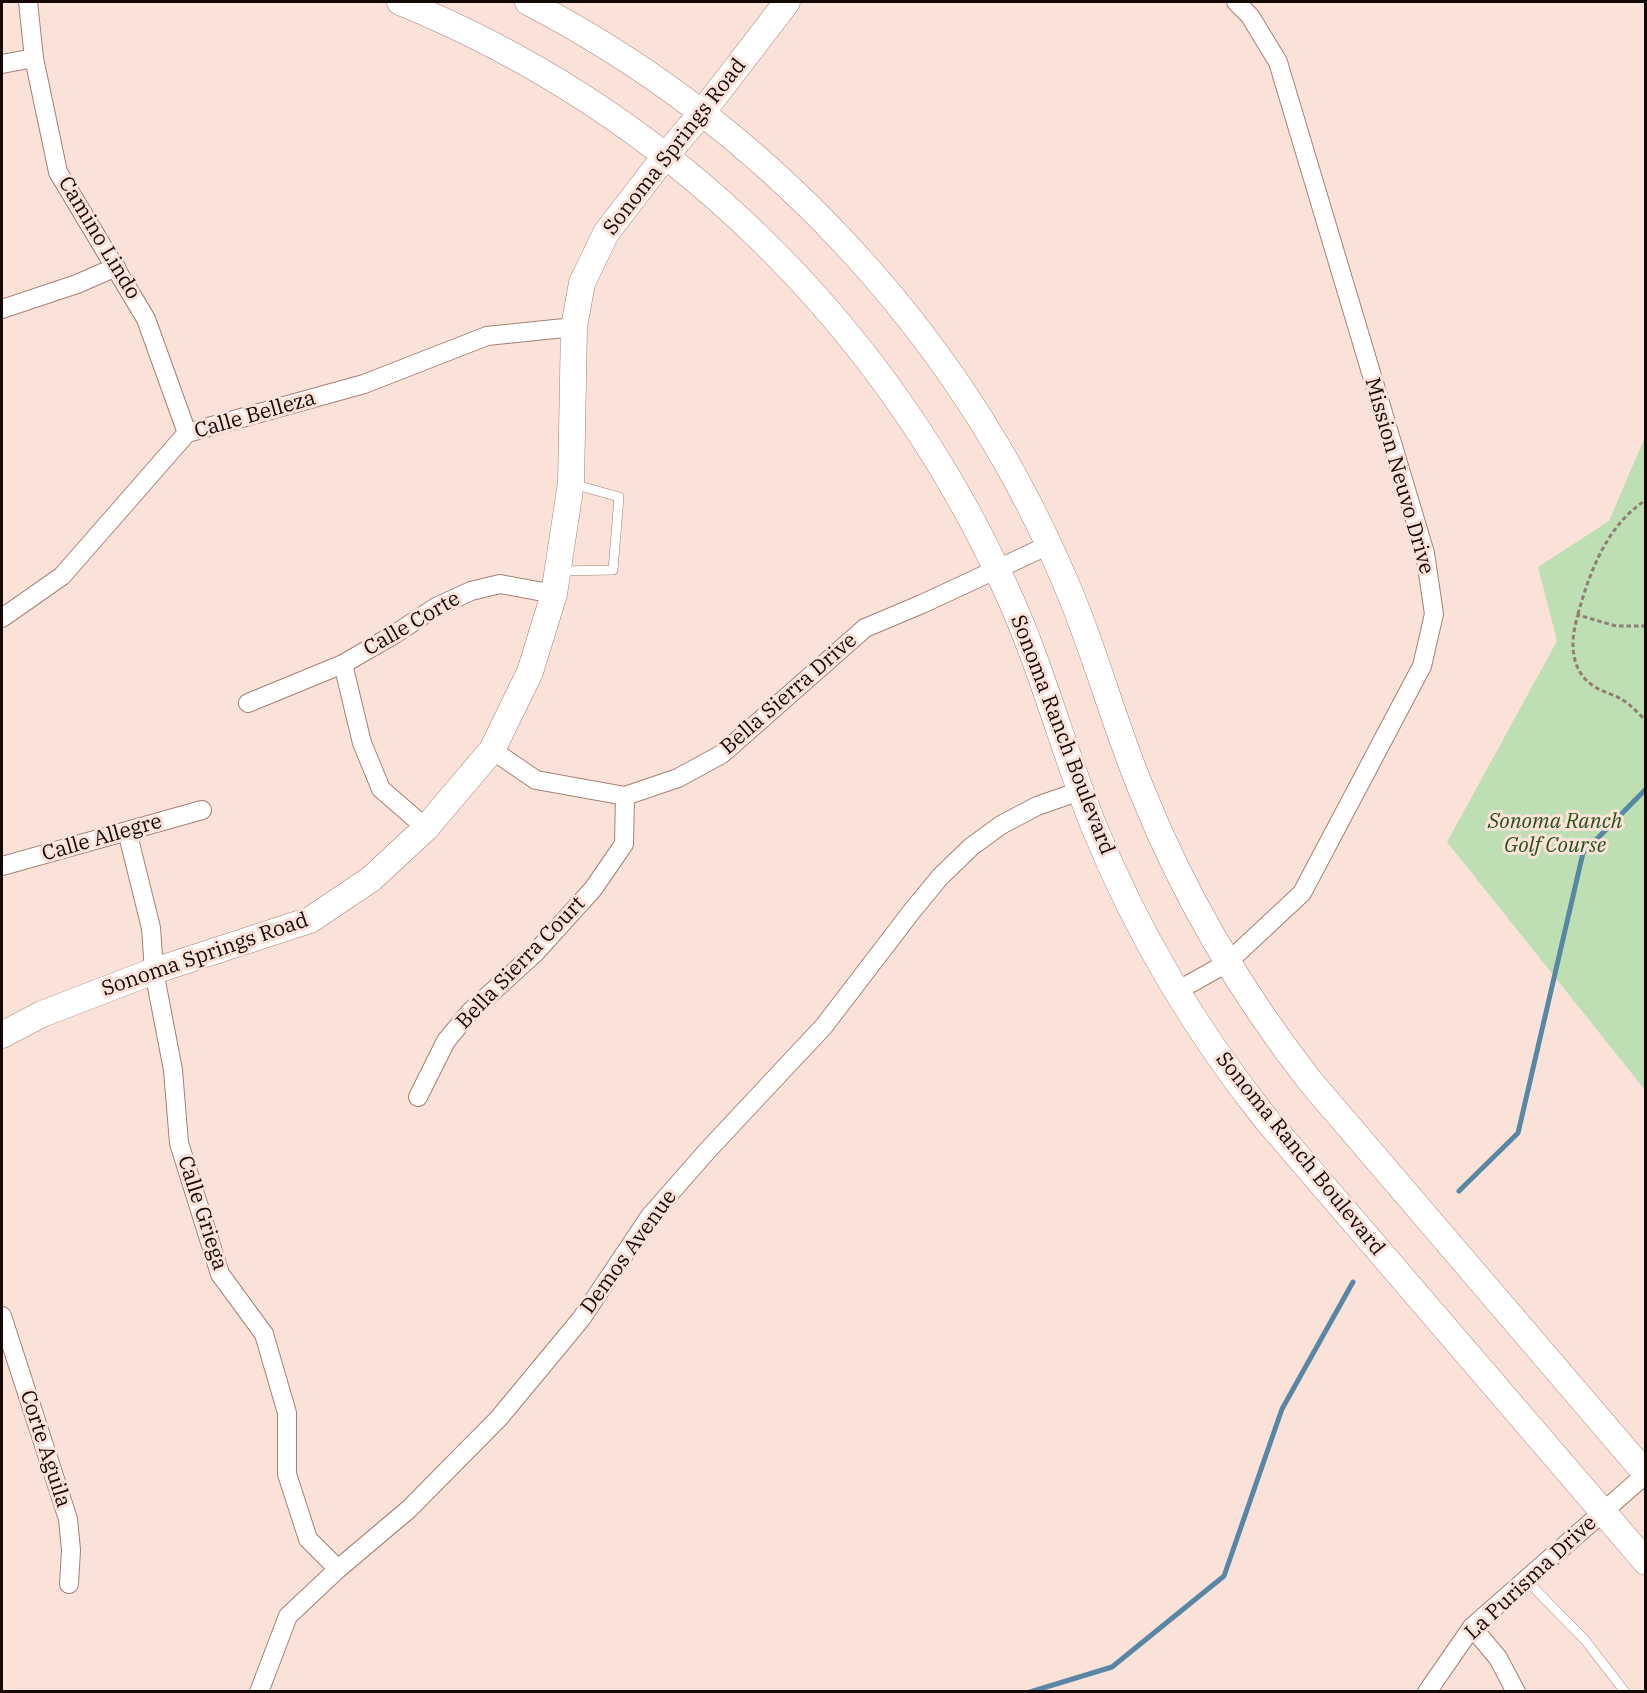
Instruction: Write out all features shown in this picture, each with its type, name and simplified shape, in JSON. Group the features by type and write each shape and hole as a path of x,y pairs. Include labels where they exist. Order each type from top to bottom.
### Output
{"main road":[{"name":"Sonoma Ranch Boulevard","path":"400,2 478,37 540,70 597,105 666,155 712,194 786,264 875,367 915,424 951,482 996,570 1038,668 1080,791 1122,891 1177,991 1226,1065 1266,1119 1646,1562"},
{"path":"528,2 571,25 629,61 743,148 797,195 859,258 903,310 944,364 982,421 1015,478 1049,545 1086,630 1129,758 1167,851 1181,881 1227,963 1269,1027 1310,1081 1646,1474"},
{"name":"Sonoma Springs Road","path":"2,1035 42,1014 154,970 310,920 371,879 426,828 492,750 530,672 555,583 571,483 574,327 582,283 606,233 787,2"}],"street":[{"name":"Camino Lindo","path":"28,2 34,58 58,172 146,319 187,433"},
{"name":"Mission Neuvo Drive","path":"1177,991 1227,963 1302,893 1422,666 1434,614 1425,553 1278,62 1250,16 1236,2"},
{"path":"2,64 34,58"},
{"path":"2,309 76,284 116,267"},
{"name":"Calle Belleza","path":"2,618 62,576 187,433 364,384 487,336 574,327"},
{"name":"Bella Sierra Drive","path":"492,750 536,780 625,796 678,778 722,754 865,628 1049,545"},
{"name":"Calle Corte","path":"248,703 343,664 436,607 471,591 500,584 555,583"},
{"name":"Calle Corte","path":"343,664 362,742 381,789 426,828"},
{"name":"Demos Avenue","path":"259,1692 288,1616 338,1569 409,1509 500,1418 581,1319 650,1216 715,1142 824,1026 912,911 955,861 985,836 1018,815 1080,791"},
{"name":"Bella Sierra Court","path":"418,1097 446,1041 470,1012 536,952 593,889 624,844 625,796"},
{"name":"Calle Allegre","path":"2,866 202,810"},
{"name":"Calle Griega","path":"127,831 151,928 154,970 173,1070 179,1143 182,1154 220,1274 264,1334 287,1413 287,1474 308,1539 338,1569"},
{"name":"Corte Aguila","path":"2,1316 68,1519 71,1550 69,1584"},
{"name":"La Purisma Drive","path":"1427,1692 1472,1627 1646,1474"},
{"path":"1472,1627 1498,1658 1516,1692"}],"lane":[{"path":"555,583 613,570 619,496 571,483"},
{"path":"1525,1579 1585,1640 1625,1692"}],"path":[{"path":"1646,500 1633,508 1604,545 1588,577 1573,631 1575,663 1578,670 1593,686 1620,698 1646,721"},
{"path":"1578,615 1616,626 1646,626"}],"green space":[{"name":"Sonoma Ranch Golf Course","path":"1645,437 1646,1090 1447,842 1557,641 1538,567 1609,521"}],"waterway":[{"path":"1459,1191 1518,1133 1583,853 1646,789"},
{"path":"1030,1692 1112,1667 1224,1576 1282,1409 1353,1282"}]}
